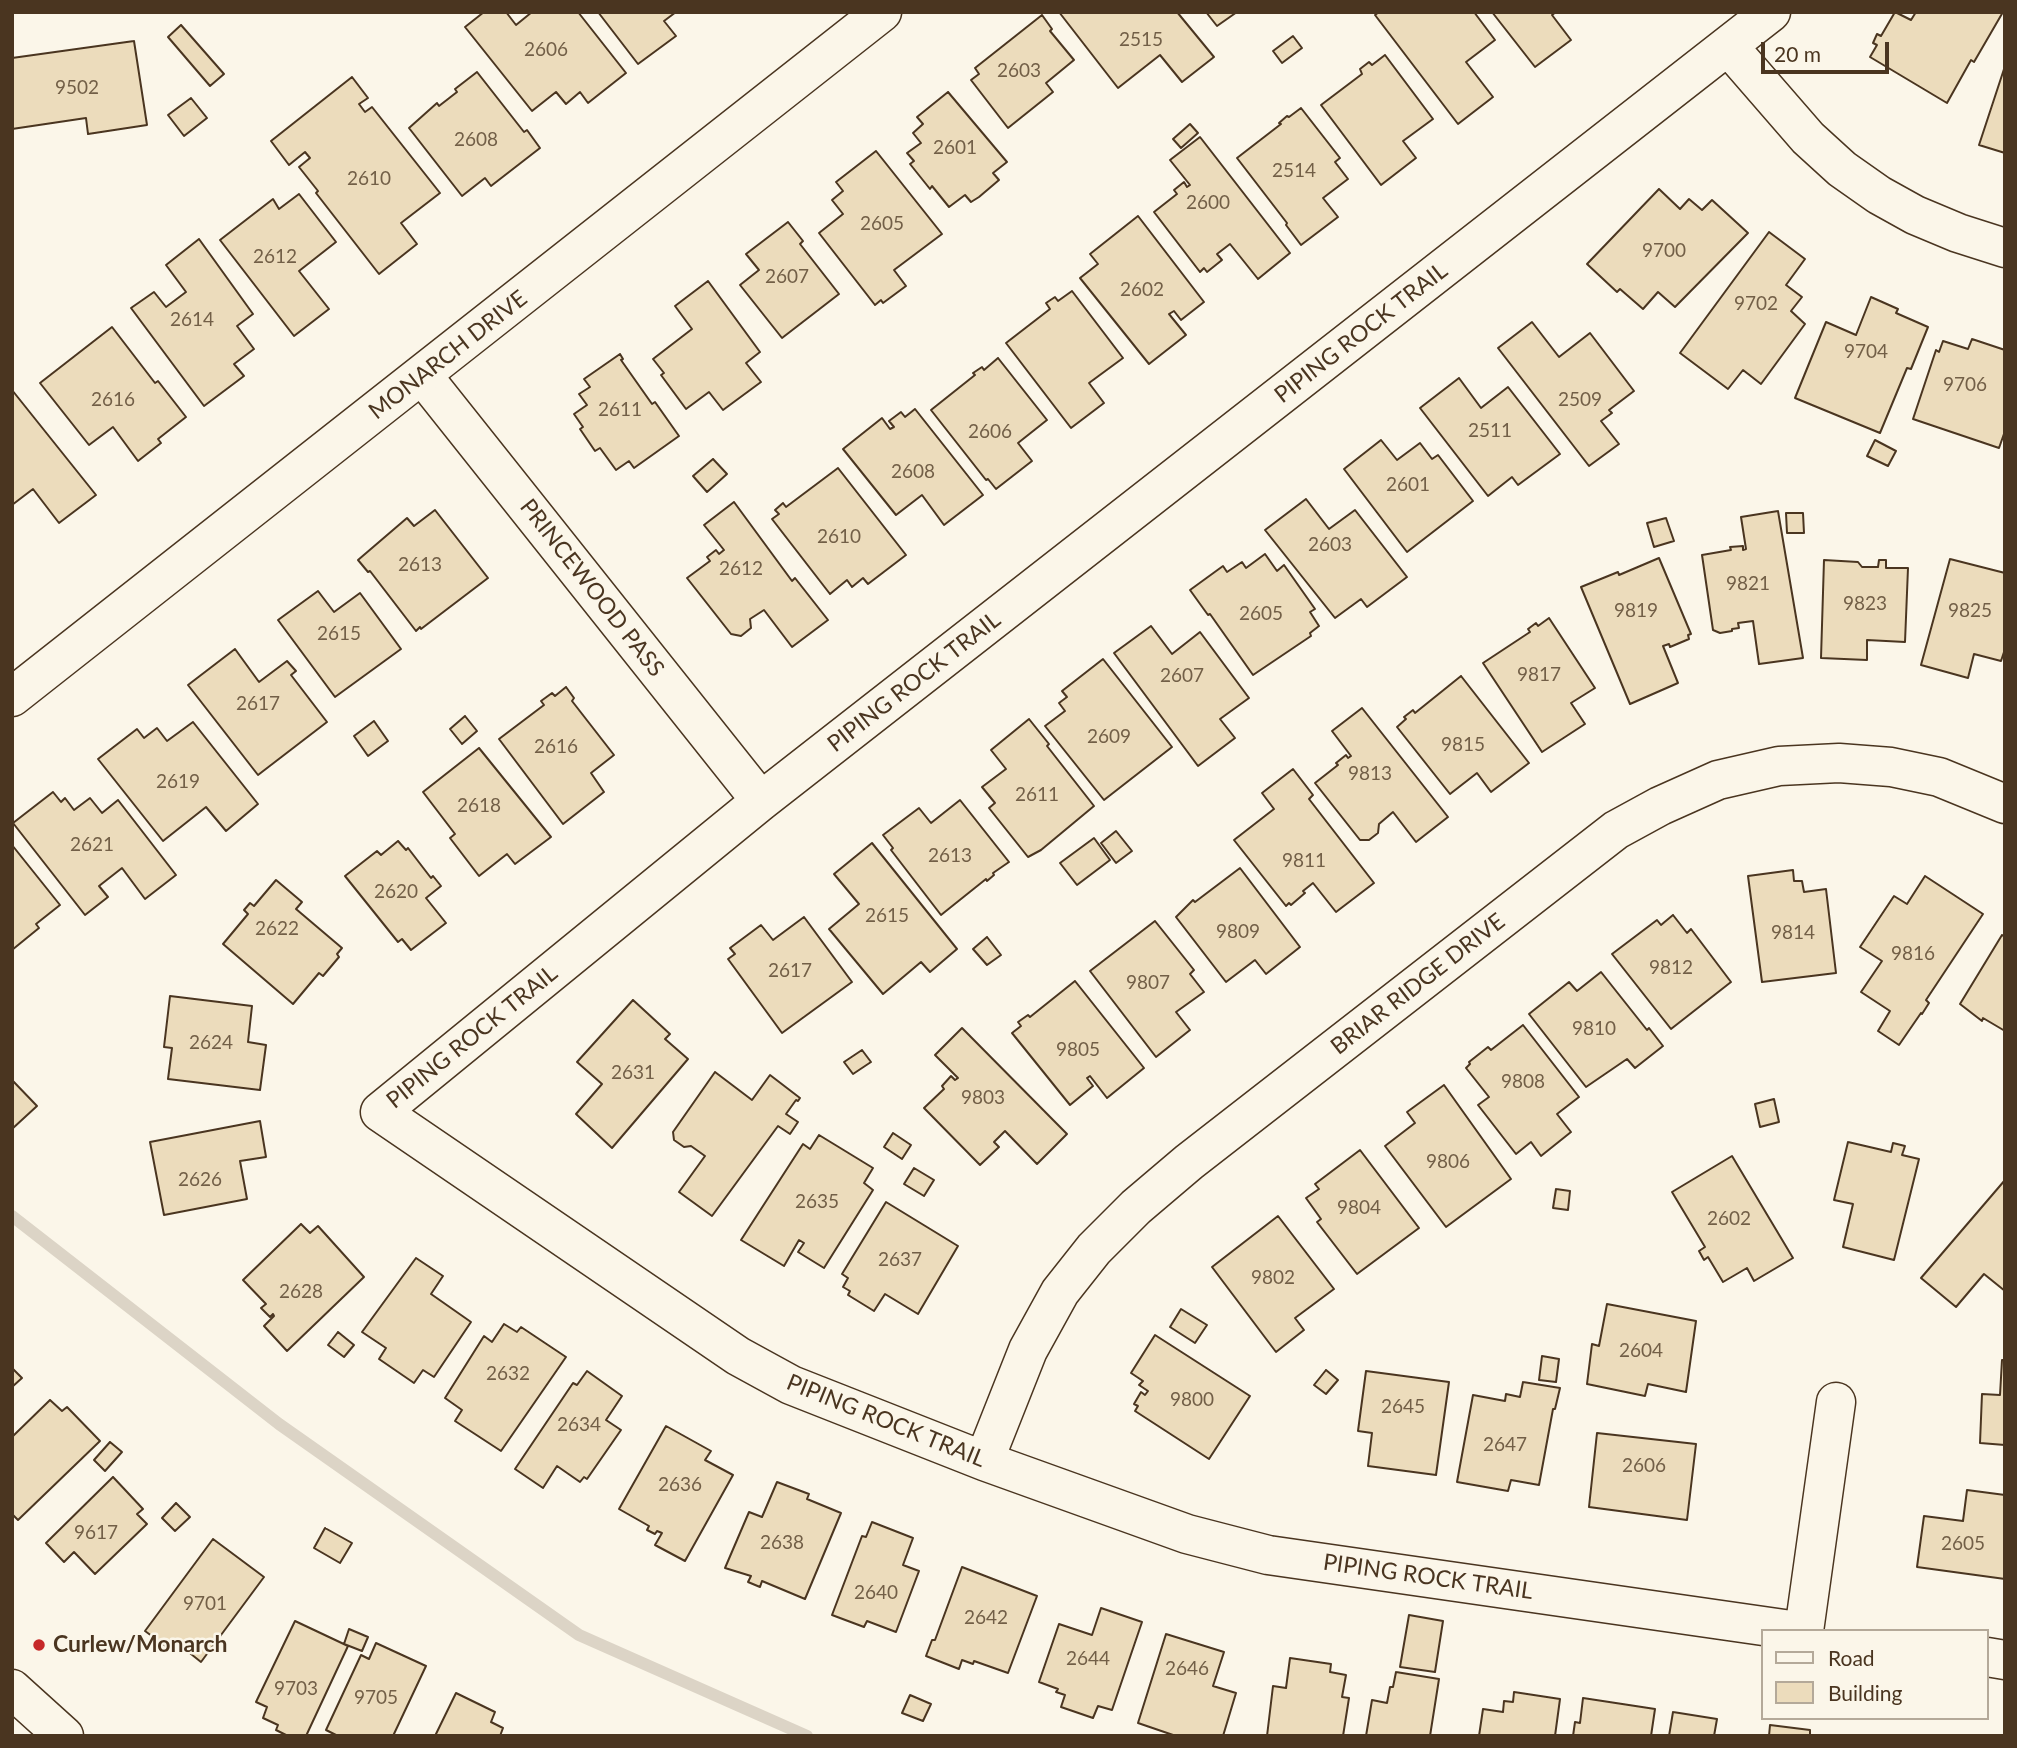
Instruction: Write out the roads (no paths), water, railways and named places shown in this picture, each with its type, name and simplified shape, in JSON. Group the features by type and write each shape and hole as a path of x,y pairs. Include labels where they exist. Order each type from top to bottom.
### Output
{"street":[{"name":"MONARCH DRIVE","path":"12,697 883,12"},
{"name":"PIPING ROCK TRAIL","path":"1771,12 761,801 380,1112 738,1356 791,1385 984,1461 1187,1534 1268,1555 1784,1629"},
{"path":"1729,47 1808,138 1851,175 1879,195 1915,215 2005,248"},
{"name":"PRINCEWOOD PASS","path":"422,375 761,801"},
{"name":"BRIAR RIDGE DRIVE","path":"984,1461 1028,1350 1060,1292 1094,1249 1136,1207 1189,1162 1616,830 1660,806 1718,780 1779,766 1839,762 1891,767 1939,777 2005,804"},
{"path":"1804,1629 1836,1402"},
{"path":"12,1689 64,1736"}],"waterway":[{"path":"12,1216 279,1424 579,1635 807,1736"}],"place":[{"name":"Curlew/Monarch","path":"39,1645"}]}
